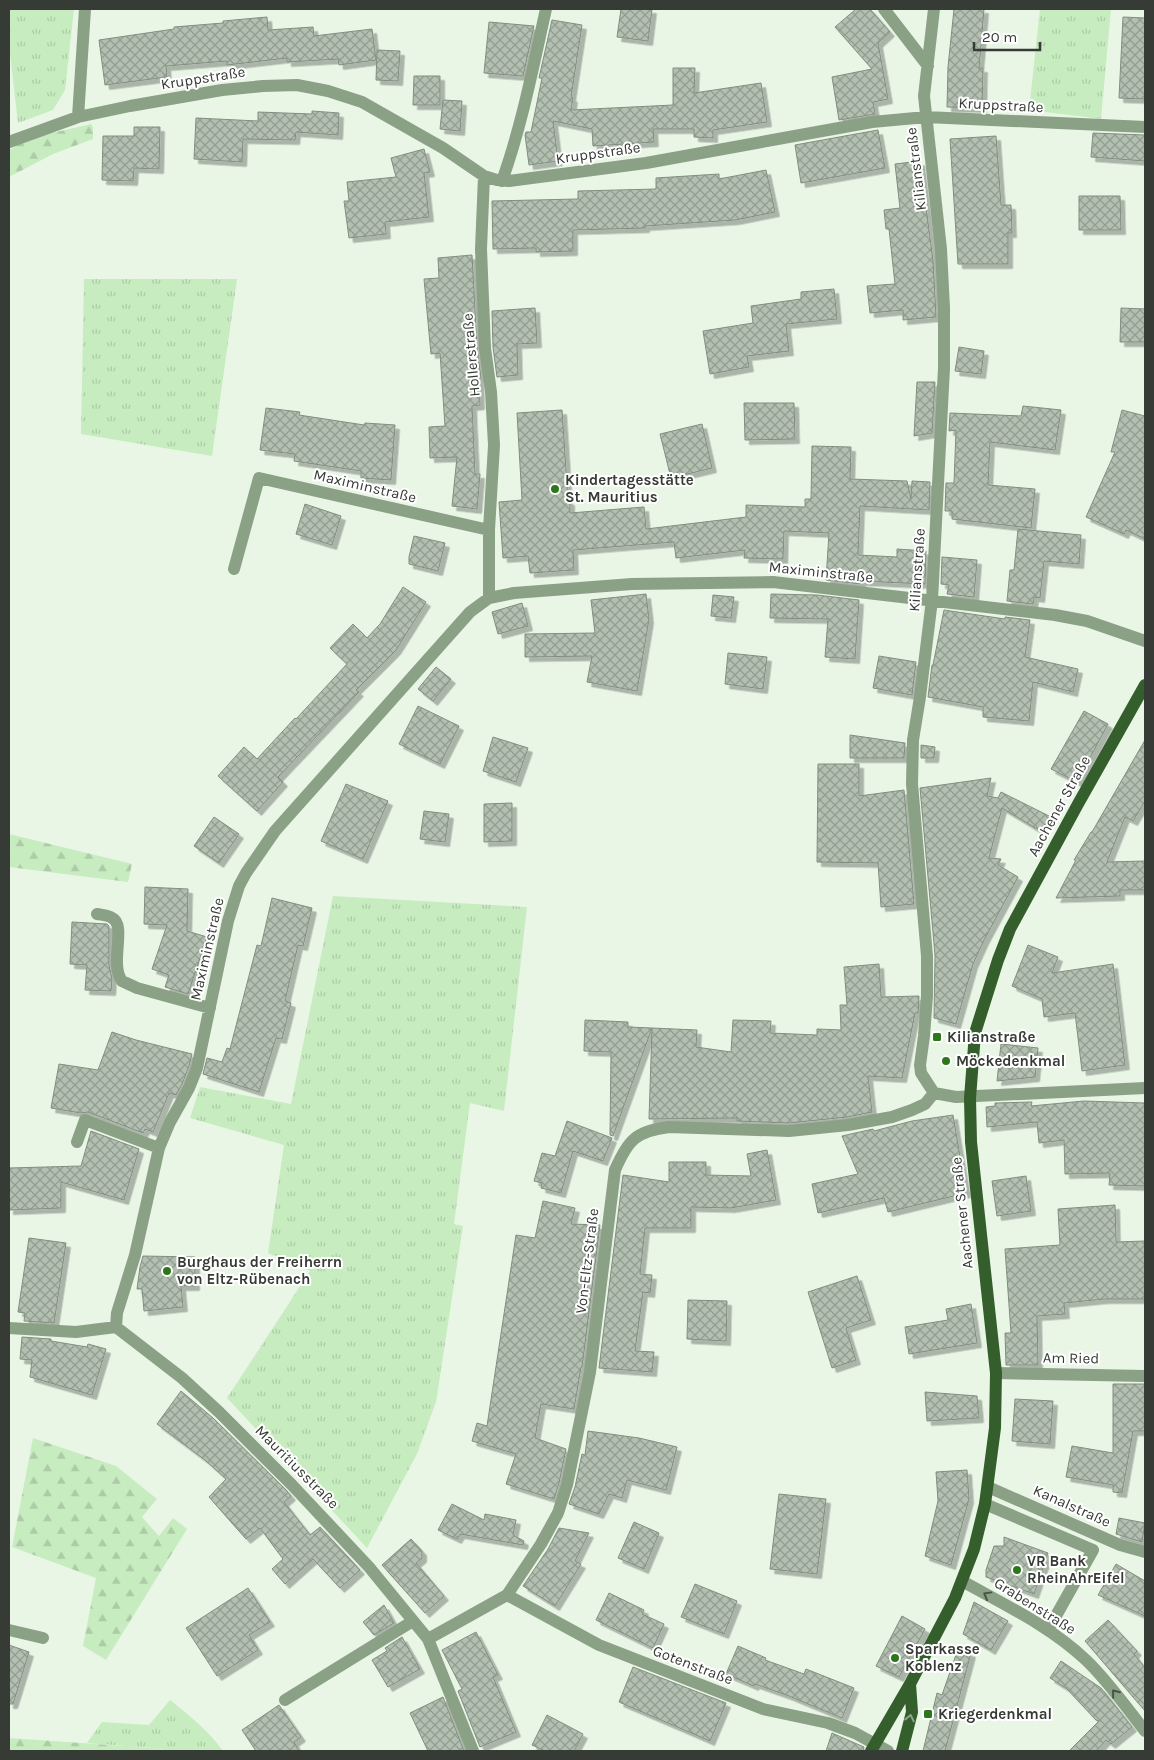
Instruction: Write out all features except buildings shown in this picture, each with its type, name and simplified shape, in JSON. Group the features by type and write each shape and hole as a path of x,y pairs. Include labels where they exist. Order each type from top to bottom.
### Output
{"main road":[{"name":"Aachener Straße","path":"873,1748 956,1598 974,1549 988,1487 995,1428 996,1373 971,1142 970,1098 975,1032 1010,929 1145,685"},
{"path":"902,1751 912,1712 910,1684"}],"street":[{"path":"78,117 85,9"},
{"path":"502,181 527,97 546,9"},
{"path":"884,9 928,66"},
{"name":"Kilianstraße","path":"934,9 924,96 941,249 944,308 944,368 932,600 913,740 912,784 927,956 925,1028 920,1065 921,1074 934,1093"},
{"name":"Kruppstraße","path":"9,142 78,117 222,90 297,85 328,91 362,102 443,148 484,176 509,182 646,163 872,122 926,117 1145,128"},
{"name":"Hollerstraße","path":"484,176 481,249 485,348 491,392 494,445 489,530"},
{"name":"Maximinstraße","path":"234,569 259,478 489,530"},
{"path":"489,530 489,598"},
{"name":"Maximinstraße","path":"116,1328 117,1313 135,1255 159,1148 197,1068 228,920 239,886 275,831 470,612 489,598 514,593 632,584 773,582 1055,615 1087,621 1145,641"},
{"path":"97,914 112,918 117,922 119,935 116,969 122,981 137,988 210,1008"},
{"path":"934,1093 944,1096 970,1098 1145,1088"},
{"name":"Von-Eltz-Straße","path":"428,1639 507,1595 541,1544 553,1521 567,1485 590,1372 615,1170 622,1153 634,1139 649,1130 669,1127 790,1131 848,1125 892,1117 912,1110 925,1104 934,1093"},
{"path":"77,1142 85,1120 159,1148"},
{"path":"9,1328 48,1332 76,1332 116,1328"},
{"name":"Mauritiusstraße","path":"116,1328 182,1378 226,1419 333,1527 369,1567 428,1639 473,1751"},
{"name":"Am Ried","path":"996,1373 1145,1376"},
{"name":"Kanalstraße","path":"988,1487 1120,1545 1145,1552"},
{"path":"985,1504 1093,1550 1048,1630"},
{"name":"Grabenstraße","path":"962,1582 1048,1630 1087,1660 1145,1731"},
{"name":"Gotenstraße","path":"507,1595 598,1646 763,1709 828,1723 855,1733 873,1748 888,1751"},
{"path":"285,1700 413,1621"},
{"path":"9,1630 43,1638"}],"green space":[{"path":"9,9 74,9 65,90 53,110 18,123 9,45"},
{"path":"1040,9 1111,9 1101,119 1029,110"},
{"path":"91,124 93,127 93,139 53,154 9,177 9,150 30,138"},
{"path":"84,279 237,279 212,456 81,434"},
{"path":"9,834 132,864 128,882 9,867"},
{"path":"333,896 527,907 504,1111 470,1103 454,1224 463,1226 436,1402 417,1454 367,1548 227,1398 310,1271 268,1253 284,1145 190,1118 200,1087 291,1104"},
{"path":"33,1438 116,1466 157,1499 142,1517 159,1536 173,1518 187,1529 106,1660 83,1646 96,1578 12,1547"},
{"path":"170,1700 205,1730 223,1751 167,1751 167,1749 87,1743 102,1722 149,1725"},
{"path":"9,1738 167,1749 167,1751 9,1751"}],"place":[{"name":"Kindertagesstätte St. Mauritius","path":"555,489"},
{"name":"Kilianstraße","path":"937,1037"},
{"name":"Möckedenkmal","path":"946,1061"},
{"name":"Burghaus der Freiherrn von Eltz-Rübenach","path":"167,1271"},
{"name":"VR Bank RheinAhrEifel","path":"1017,1570"},
{"name":"Sparkasse Koblenz","path":"895,1658"},
{"name":"Kriegerdenkmal","path":"928,1714"}]}
